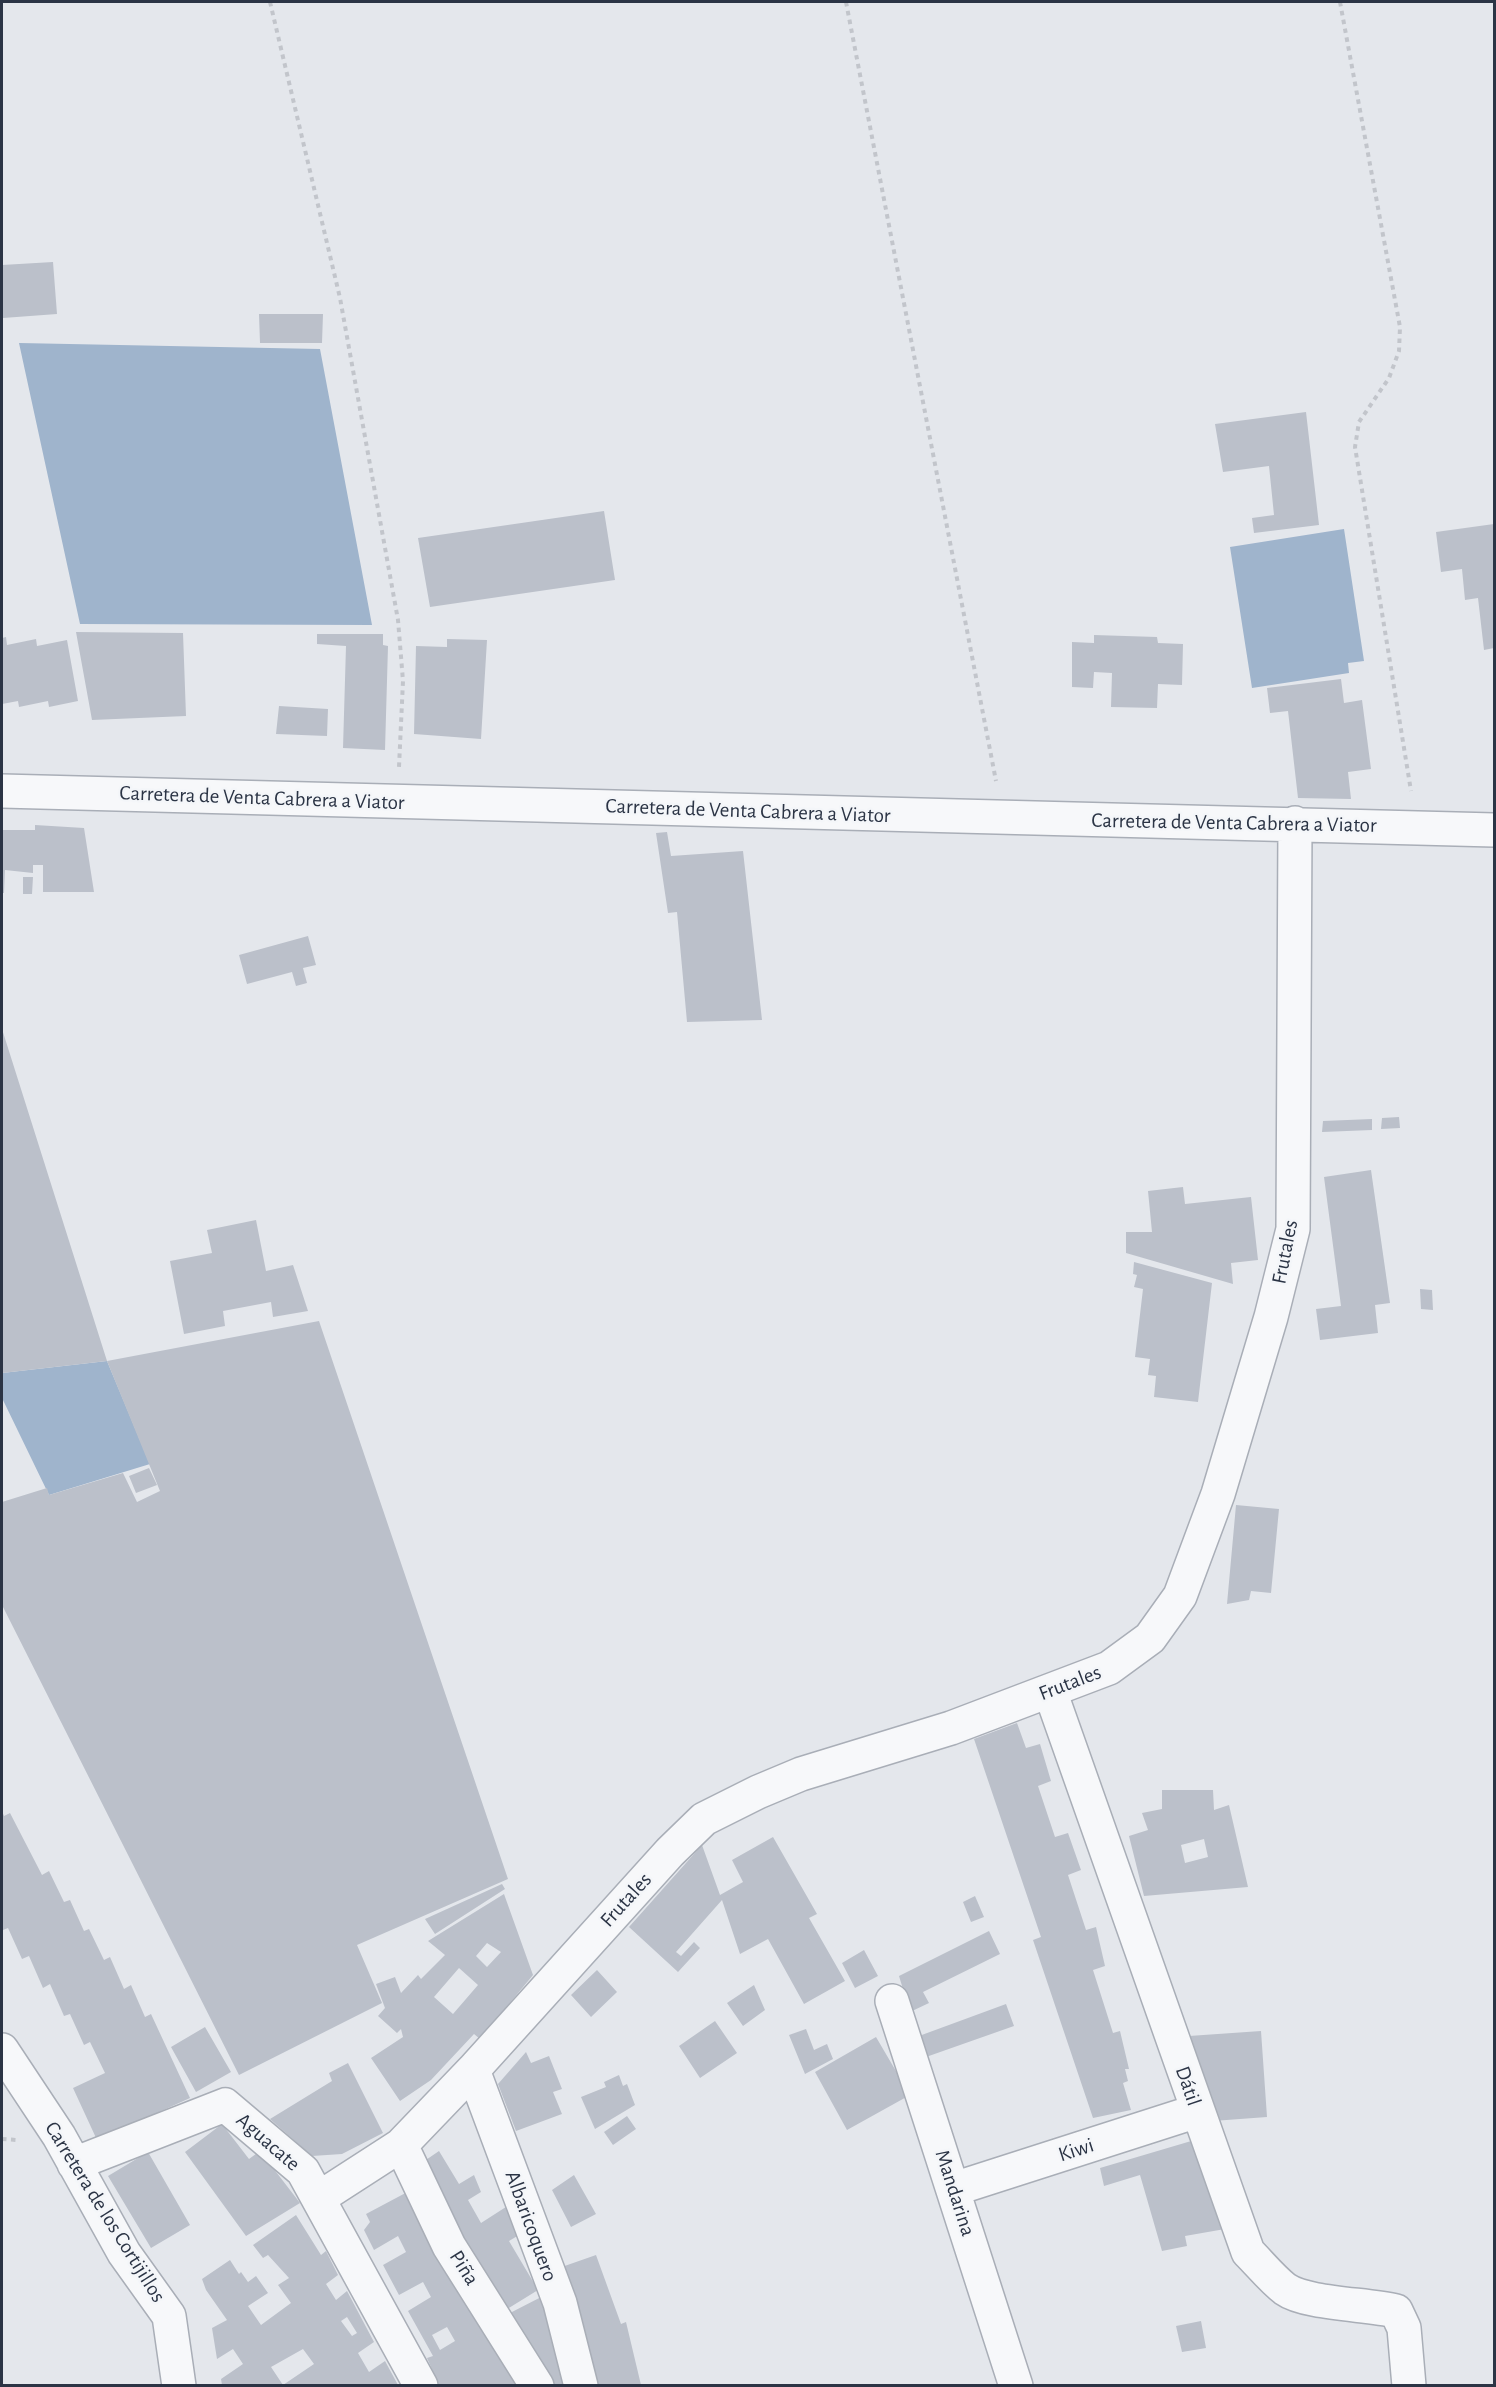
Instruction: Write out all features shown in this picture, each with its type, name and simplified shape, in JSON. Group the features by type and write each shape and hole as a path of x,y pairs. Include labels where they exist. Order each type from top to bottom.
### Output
{"street":[{"name":"Carretera de Venta Cabrera a Viator","path":"2,791 1494,830"},
{"name":"Frutales","path":"319,2198 401,2145 474,2070 669,1852 704,1819 801,1774 951,1728 1109,1668 1150,1638 1180,1596 1218,1494 1271,1317 1293,1230 1295,824"},
{"name":"Dátil","path":"1050,1691 1248,2252 1286,2289 1305,2298 1370,2305 1395,2311 1404,2328 1409,2385"},
{"name":"Mandarina","path":"892,2001 1016,2385"},
{"name":"Carretera de los Cortijillos","path":"2,2050 74,2164 124,2253 169,2316 179,2385"},
{"name":"Albaricoquero","path":"474,2070 560,2303 582,2385"},
{"name":"Aguacate","path":"74,2164 225,2105 303,2171 422,2385"},
{"name":"Kiwi","path":"954,2189 1197,2111"},
{"name":"Piña","path":"401,2145 449,2246 537,2385"}],"path":[{"path":"270,2 339,298 398,620 403,681 397,802"},
{"path":"846,2 1003,818"},
{"path":"1340,2 1400,327 1399,351 1389,378 1359,422 1355,447 1417,827"}],"water":[{"path":"19,343 320,349 372,625 80,624"},
{"path":"1344,529 1364,661 1348,663 1349,673 1252,688 1230,547"},
{"path":"107,1361 150,1464 49,1495 2,1398 2,1373"}],"building":[{"path":"53,262 57,314 3,318 2,265"},
{"path":"259,314 323,314 322,343 260,343"},
{"path":"1306,412 1319,525 1254,533 1252,518 1274,515 1269,466 1223,472 1215,424"},
{"path":"604,511 615,580 430,607 418,538"},
{"path":"1494,524 1494,648 1484,650 1478,598 1465,600 1462,569 1441,572 1436,532"},
{"path":"76,632 183,633 186,716 92,720"},
{"path":"317,634 383,634 383,645 388,646 385,750 343,748 346,646 317,644"},
{"path":"1094,635 1157,637 1158,643 1183,644 1182,685 1158,684 1157,708 1111,707 1112,673 1094,672 1093,688 1072,687 1072,642 1094,643"},
{"path":"6,637 7,645 36,639 37,646 67,640 78,701 49,707 48,701 19,707 18,701 2,704 2,638"},
{"path":"447,639 487,640 481,739 414,734 416,646 447,647"},
{"path":"1341,679 1344,703 1362,700 1371,769 1348,772 1351,799 1298,798 1288,711 1270,713 1267,688"},
{"path":"279,706 328,709 327,736 276,734"},
{"path":"35,825 84,828 94,892 43,892 43,865 33,865 33,873 5,870 4,893 2,893 2,830 35,830"},
{"path":"667,832 671,856 743,851 762,1020 687,1022 677,912 668,913 656,833"},
{"path":"23,877 33,877 32,894 23,894"},
{"path":"308,936 316,965 303,968 307,983 296,986 292,972 247,984 239,955"},
{"path":"2,1029 107,1361 2,1373"},
{"path":"1399,1117 1400,1128 1381,1129 1382,1118"},
{"path":"1372,1119 1372,1130 1322,1132 1323,1121"},
{"path":"1371,1170 1390,1303 1375,1305 1378,1333 1320,1340 1316,1309 1341,1306 1324,1177"},
{"path":"1183,1187 1185,1204 1251,1197 1258,1260 1231,1263 1233,1284 1126,1253 1126,1232 1152,1232 1148,1191"},
{"path":"256,1220 266,1271 293,1265 308,1311 273,1317 271,1302 223,1311 225,1326 184,1334 170,1261 212,1253 207,1230"},
{"path":"1134,1262 1212,1283 1198,1402 1154,1397 1156,1376 1148,1375 1150,1359 1135,1357 1143,1289 1134,1287 1137,1275 1133,1274"},
{"path":"1420,1289 1432,1290 1433,1310 1421,1309"},
{"path":"319,1321 508,1879 357,1945 382,2003 239,2075 2,1605 2,1502 47,1488 49,1495 123,1473 137,1502 160,1491 107,1361"},
{"path":"149,1468 157,1485 136,1493 129,1476"},
{"path":"1236,1505 1279,1509 1271,1593 1251,1591 1249,1600 1227,1604"},
{"path":"1017,1723 1026,1748 1040,1744 1051,1781 1038,1786 1055,1837 1068,1833 1081,1870 1068,1875 1086,1930 1096,1927 1105,1966 1093,1970 1113,2033 1120,2031 1129,2069 1125,2069 1128,2081 1123,2083 1131,2110 1093,2118 1033,1940 1041,1937 974,1739"},
{"path":"1162,1790 1213,1790 1214,1810 1229,1805 1248,1887 1144,1896 1129,1836 1148,1830 1142,1813 1162,1809","holes":["1204,1839 1208,1857 1185,1863 1181,1845"]},
{"path":"2,1811 4,1816 10,1813 42,1875 49,1871 64,1902 70,1900 84,1931 89,1929 104,1960 110,1957 124,1989 131,1985 145,2017 151,2014 190,2098 97,2140 73,2088 105,2073 90,2042 84,2045 70,2014 64,2016 50,1984 43,1988 29,1956 22,1959 8,1928 3,1930 2,1927"},
{"path":"773,1837 817,1914 809,1918 845,1981 804,2004 768,1939 740,1954 722,1900 676,1952 681,1956 694,1942 700,1948 678,1972 629,1927 702,1845 720,1895 743,1882 732,1860"},
{"path":"502,1884 505,1889 435,1934 425,1919"},
{"path":"504,1894 533,1975 480,2039 474,2034 431,2080 400,2101 371,2058 403,2037 401,2029 397,2033 378,2016 385,2008 376,1984 395,1977 401,1993 418,1975 421,1979 445,1955 428,1941","holes":["487,1943 501,1952 487,1967 476,1956","459,1968 478,1985 453,2014 434,1997"]},
{"path":"975,1896 984,1917 971,1922 963,1902"},
{"path":"989,1931 1000,1954 923,1992 929,2003 910,2012 899,1976"},
{"path":"864,1950 878,1976 855,1988 842,1963"},
{"path":"597,1970 617,1992 591,2017 571,1995"},
{"path":"754,1985 765,2010 743,2026 727,2003"},
{"path":"1006,2004 1014,2026 926,2057 919,2036"},
{"path":"715,2021 737,2053 700,2078 679,2046"},
{"path":"205,2027 231,2072 196,2092 171,2047"},
{"path":"806,2029 814,2050 827,2044 833,2059 805,2074 789,2035"},
{"path":"1261,2031 1267,2117 1213,2121 1189,2036"},
{"path":"876,2037 910,2095 847,2130 815,2072"},
{"path":"526,2052 531,2063 549,2056 562,2089 553,2092 562,2114 516,2131 498,2084"},
{"path":"348,2063 383,2133 342,2154 312,2156 270,2119 332,2081 329,2073"},
{"path":"619,2075 623,2086 627,2084 635,2105 595,2129 581,2097 606,2087 604,2082"},
{"path":"627,2116 636,2129 613,2145 604,2132"},
{"path":"222,2124 249,2159 260,2151 300,2203 246,2236 185,2152"},
{"path":"1198,2139 1225,2229 1185,2236 1187,2246 1162,2251 1140,2175 1104,2186 1100,2168"},
{"path":"439,2151 459,2184 474,2175 481,2192 468,2200 481,2223 509,2205 524,2232 509,2241 538,2290 504,2311 420,2164"},
{"path":"148,2152 190,2225 151,2248 108,2176"},
{"path":"574,2175 596,2214 571,2227 552,2190"},
{"path":"413,2189 519,2385 439,2385 427,2358 433,2356 408,2311 431,2297 423,2282 399,2295 383,2265 406,2252 398,2236 374,2250 364,2230 370,2222 366,2214","holes":["447,2327 455,2341 440,2350 432,2335"]},
{"path":"296,2215 321,2255 326,2251 338,2275 326,2284 336,2300 347,2291 374,2342 358,2353 369,2372 385,2361 398,2385 283,2385 222,2385 221,2379 243,2364 233,2349 217,2359 212,2328 227,2320 206,2290 202,2279 230,2260 239,2274 241,2272 248,2282 256,2276 268,2293 248,2306 261,2325 291,2303 278,2285 289,2278 268,2255 263,2258 253,2245","holes":["347,2317 357,2333 352,2336 341,2321","303,2349 314,2364 283,2385 271,2367"]},
{"path":"596,2255 621,2324 626,2322 641,2385 592,2385 556,2269"},
{"path":"547,2294 575,2385 547,2385 510,2313"},
{"path":"1201,2321 1206,2348 1182,2352 1176,2326"}]}
